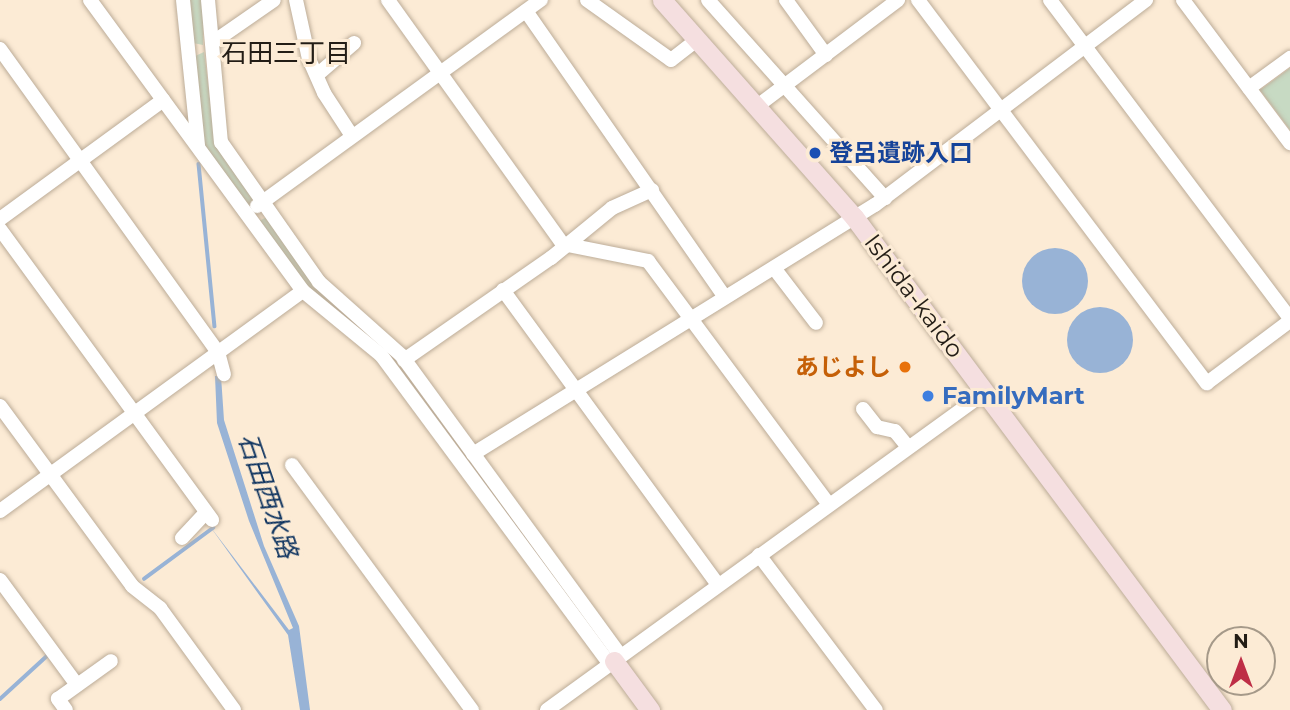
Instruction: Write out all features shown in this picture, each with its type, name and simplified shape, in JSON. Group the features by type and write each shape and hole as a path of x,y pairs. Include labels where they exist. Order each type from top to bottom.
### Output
{"street":[{"path":"90,0 303,291 389,365 615,661"},
{"path":"183,0 198,147"},
{"path":"208,0 221,142 318,282 403,358 474,454 650,710"},
{"path":"188,50 212,45 274,0"},
{"path":"296,0 303,43 329,102 352,136"},
{"path":"388,0 563,244 648,261 828,503"},
{"path":"247,214 541,0"},
{"path":"587,0 671,60 697,40"},
{"name":"Ishida-kaido","path":"662,0 854,218 987,391 1222,710"},
{"path":"708,0 885,198"},
{"path":"786,0 826,55"},
{"path":"756,107 898,0"},
{"path":"918,0 1207,383 1290,320 1050,0"},
{"path":"474,454 885,198 1002,113 1146,0"},
{"path":"1183,0 1290,142"},
{"path":"526,11 725,297"},
{"path":"317,75 354,43"},
{"path":"0,49 218,352 224,374"},
{"path":"1249,88 1290,58"},
{"path":"0,219 163,100"},
{"path":"389,365 551,258 563,244 612,208 652,190"},
{"path":"0,229 209,516 182,538"},
{"path":"774,268 816,323"},
{"path":"503,290 719,585"},
{"path":"0,511 303,291"},
{"path":"554,708 828,503 987,391"},
{"path":"0,406 132,586 160,608 234,710"},
{"path":"863,409 877,426 895,431 907,446"},
{"path":"292,465 472,710"},
{"path":"759,555 876,710"},
{"path":"0,580 77,685"},
{"path":"66,710 58,699 111,661"}],"green space":[{"path":"188,0 204,0 203,45 193,43"},
{"path":"204,52 216,145 255,201 249,208 202,146 193,57"},
{"path":"1290,68 1290,130 1260,90"},
{"path":"269,219 387,350 310,294 259,221"}],"water":[{"path":"1055,248 1068,251 1078,258 1085,268 1088,281 1085,294 1078,304 1068,311 1055,314 1042,311 1032,304 1025,294 1022,281 1025,268 1032,258 1042,251"},
{"path":"1100,307 1113,310 1123,317 1130,327 1133,340 1130,353 1123,363 1113,370 1100,373 1087,370 1077,363 1070,353 1067,340 1070,327 1077,317 1087,310"},
{"path":"215,376 221,376 224,420 264,546 299,626 310,710 300,710 288,635 209,525 289,630 293,628 249,521 217,423"}],"waterway":[{"path":"199,164 215,326"},
{"path":"144,579 213,528"},
{"path":"0,699 48,655"}],"place":[{"name":"登呂遺跡入口","path":"815,153"},
{"name":"あじよし","path":"905,367"},
{"name":"FamilyMart","path":"928,396"}],"district":[{"name":"石田三丁目","path":"286,54"}],"water label":[{"name":"石田西水路","path":"267,496"}]}
